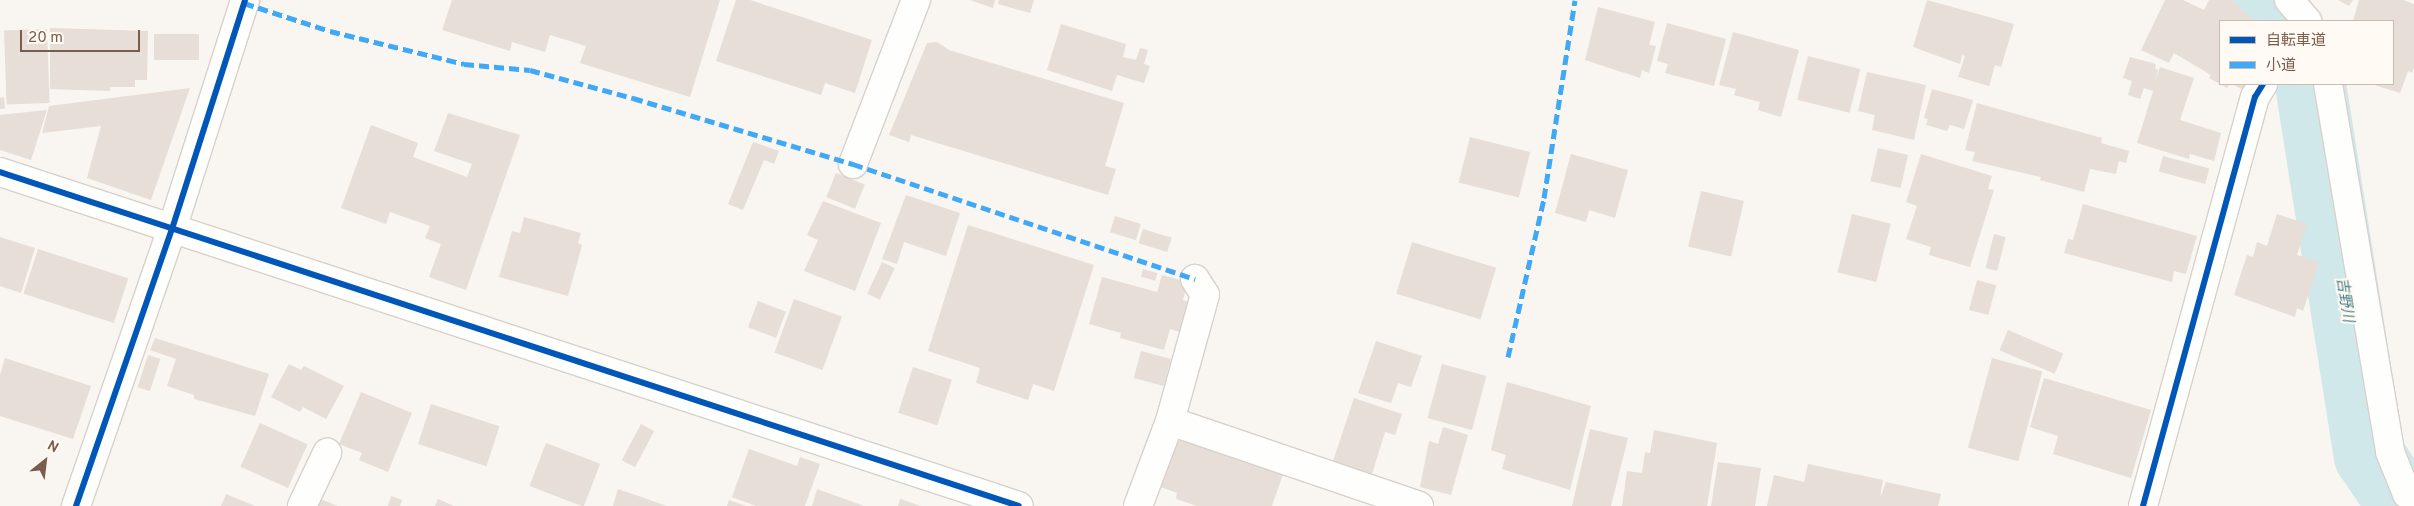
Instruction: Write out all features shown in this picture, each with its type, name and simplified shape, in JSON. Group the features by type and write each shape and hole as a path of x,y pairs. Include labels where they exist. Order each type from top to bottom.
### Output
{"street":[{"path":"76,506 172,229 245,0"},
{"path":"853,164 916,0"},
{"path":"2144,506 2255,98 2262,85"},
{"path":"2328,85 2390,452 2407,494 2414,498"},
{"path":"0,172 1019,506"},
{"path":"1138,506 1170,421 1205,295 1195,279"},
{"path":"1170,421 1419,506"},
{"path":"302,506 327,453"}],"building":[{"path":"452,0 720,0 690,97 580,63 586,46 550,35 545,52 512,42 510,51 442,30"},
{"path":"736,0 750,0 872,40 855,93 825,83 821,95 716,61"},
{"path":"970,0 995,0 993,8"},
{"path":"999,0 1034,0 1030,13 998,4"},
{"path":"1927,0 2014,24 2001,67 1995,65 1989,86 1958,77 1965,56 1962,55 1960,64 1913,47"},
{"path":"2165,0 2183,0 2204,10 2209,0 2231,0 2254,20 2219,20 2219,84 2209,78 2211,75 2174,53 2169,63 2141,50"},
{"path":"2338,0 2353,0 2349,6"},
{"path":"2359,0 2403,0 2414,4 2414,67 2412,73 2408,71 2400,93 2374,85 2394,85 2394,20 2353,20"},
{"path":"1598,7 1655,22 1649,45 1656,46 1649,73 1642,70 1640,78 1585,60"},
{"path":"1667,23 1726,39 1714,86 1665,73 1668,64 1657,61"},
{"path":"1061,24 1126,44 1123,57 1136,60 1140,48 1148,50 1144,64 1150,66 1144,83 1117,75 1112,91 1047,70"},
{"path":"50,28 148,31 147,80 135,80 135,87 110,87 110,91 50,89"},
{"path":"47,29 50,103 7,104 4,31"},
{"path":"1733,32 1799,50 1781,117 1758,110 1760,102 1734,95 1736,89 1719,85"},
{"path":"154,34 199,34 199,60 154,60"},
{"path":"937,42 949,50 1124,103 1105,166 1116,169 1108,195 911,135 909,142 889,135 927,43"},
{"path":"1808,56 1860,69 1850,113 1797,100"},
{"path":"2130,57 2156,64 2155,69 2158,70 2155,82 2160,67 2194,78 2180,120 2221,133 2214,161 2190,154 2189,159 2137,143 2153,91 2144,88 2140,99 2128,95 2132,81 2123,78"},
{"path":"1867,72 1926,85 1914,140 1872,130 1875,115 1858,111"},
{"path":"2234,85 2249,85 2246,91"},
{"path":"190,88 151,200 87,178 101,126 42,133 49,106"},
{"path":"1932,89 1973,100 1964,129 1950,125 1947,131 1926,125 1928,119 1924,118"},
{"path":"4,97 5,109 0,109 0,98"},
{"path":"1977,103 2102,138 2101,143 2129,151 2126,163 2119,161 2116,174 2090,169 2084,192 2040,180 2041,177 1972,161 1975,152 1965,150"},
{"path":"47,110 31,160 0,150 0,115"},
{"path":"448,113 520,135 466,290 429,277 441,244 425,238 430,226 390,212 386,224 341,208 371,125 418,143 413,157 467,177 472,164 434,151"},
{"path":"1470,137 1530,152 1519,198 1459,183"},
{"path":"753,142 779,151 774,164 764,160 743,210 728,204"},
{"path":"1878,148 1908,155 1901,188 1870,181"},
{"path":"1571,154 1628,170 1615,218 1589,210 1586,222 1555,213"},
{"path":"1921,154 1992,176 1988,189 1994,190 1970,267 1929,255 1931,247 1906,239 1917,206 1906,202"},
{"path":"2163,156 2209,168 2205,184 2159,171"},
{"path":"836,173 865,185 855,209 826,197"},
{"path":"1701,191 1744,201 1731,256 1688,247"},
{"path":"906,195 960,213 946,256 904,242 897,264 882,259"},
{"path":"823,201 881,223 855,291 804,271 818,240 807,235"},
{"path":"2083,204 2197,236 2186,274 2174,271 2172,282 2064,253 2068,239 2073,240"},
{"path":"1852,214 1891,224 1876,282 1837,272"},
{"path":"2277,214 2307,224 2297,255 2319,262 2303,311 2297,308 2295,317 2234,295 2247,255 2253,257 2257,242 2267,246"},
{"path":"1115,216 1141,224 1136,240 1110,232"},
{"path":"524,217 581,233 578,243 582,245 568,296 499,277 512,231 520,233"},
{"path":"968,225 1094,265 1054,391 1033,384 1028,400 976,383 980,368 928,351"},
{"path":"1143,229 1172,238 1167,252 1139,243"},
{"path":"1994,234 2006,237 1997,271 1986,268"},
{"path":"0,237 35,248 21,293 0,286"},
{"path":"1412,242 1496,268 1480,319 1396,294"},
{"path":"38,249 128,278 114,323 23,294"},
{"path":"882,262 895,268 880,300 867,294"},
{"path":"1143,269 1157,273 1155,281 1141,277"},
{"path":"1162,275 1188,282 1183,300 1189,302 1180,332 1170,329 1164,350 1120,338 1121,333 1089,324 1102,277 1157,292"},
{"path":"1977,280 1996,285 1988,315 1969,310"},
{"path":"794,299 842,316 822,370 775,353"},
{"path":"758,301 786,312 776,338 748,327"},
{"path":"2008,330 2063,353 2055,374 1999,350"},
{"path":"155,338 269,374 255,416 194,399 194,395 167,386 176,359 150,350"},
{"path":"1376,341 1422,356 1411,387 1398,383 1391,403 1358,393"},
{"path":"1141,351 1171,359 1164,386 1134,378"},
{"path":"148,355 160,359 150,391 137,387"},
{"path":"5,358 91,386 73,439 0,416 0,375"},
{"path":"1992,358 2042,371 2018,461 1968,448"},
{"path":"289,364 301,370 304,366 344,386 326,419 303,407 300,412 271,397"},
{"path":"1442,364 1486,376 1472,430 1428,418"},
{"path":"913,367 952,380 937,425 898,413"},
{"path":"2044,378 2151,410 2131,478 2053,454 2058,436 2030,427"},
{"path":"1507,382 1591,406 1570,490 1502,469 1506,455 1491,450"},
{"path":"361,392 412,413 388,472 359,460 362,453 339,444"},
{"path":"1354,398 1402,414 1395,435 1385,432 1371,477 1332,464"},
{"path":"431,404 499,426 486,466 418,444"},
{"path":"260,423 308,444 288,488 240,467"},
{"path":"641,424 654,431 635,467 622,460"},
{"path":"1443,427 1468,435 1451,495 1420,487 1429,441 1438,444"},
{"path":"1590,429 1628,438 1611,506 1572,506"},
{"path":"1654,430 1717,443 1707,506 1622,506 1627,471 1642,473 1645,452 1650,453"},
{"path":"1177,433 1284,471 1272,506 1197,506 1176,499 1177,493 1158,486"},
{"path":"546,443 600,464 584,506 530,486"},
{"path":"749,449 797,466 800,457 820,464 805,506 756,506 732,497"},
{"path":"1718,462 1761,468 1755,506 1711,506"},
{"path":"1808,464 1883,480 1880,498 1886,482 1941,494 1938,506 1767,506 1774,475 1804,482"},
{"path":"618,489 667,506 613,506"},
{"path":"817,489 864,506 812,506"},
{"path":"226,494 255,506 221,506"},
{"path":"391,496 402,500 400,506 388,506"},
{"path":"318,498 338,506 314,506"},
{"path":"438,499 454,506 435,506"},
{"path":"900,499 921,506 898,506"},
{"path":"729,500 746,506 727,506"}],"waterway":[{"name":"吉野川","path":"2247,0 2270,20"},
{"name":"吉野川","path":"2310,85 2369,455 2403,506"}],"marked path":[{"path":"1508,357 1544,198 1575,0"},
{"path":"244,3 330,31 464,64 530,70 633,98 853,164 1195,279"}],"cycle path":[{"path":"76,506 172,229 245,0"},
{"path":"2143,506 2255,97 2262,85"},
{"path":"0,172 1019,506"}]}
